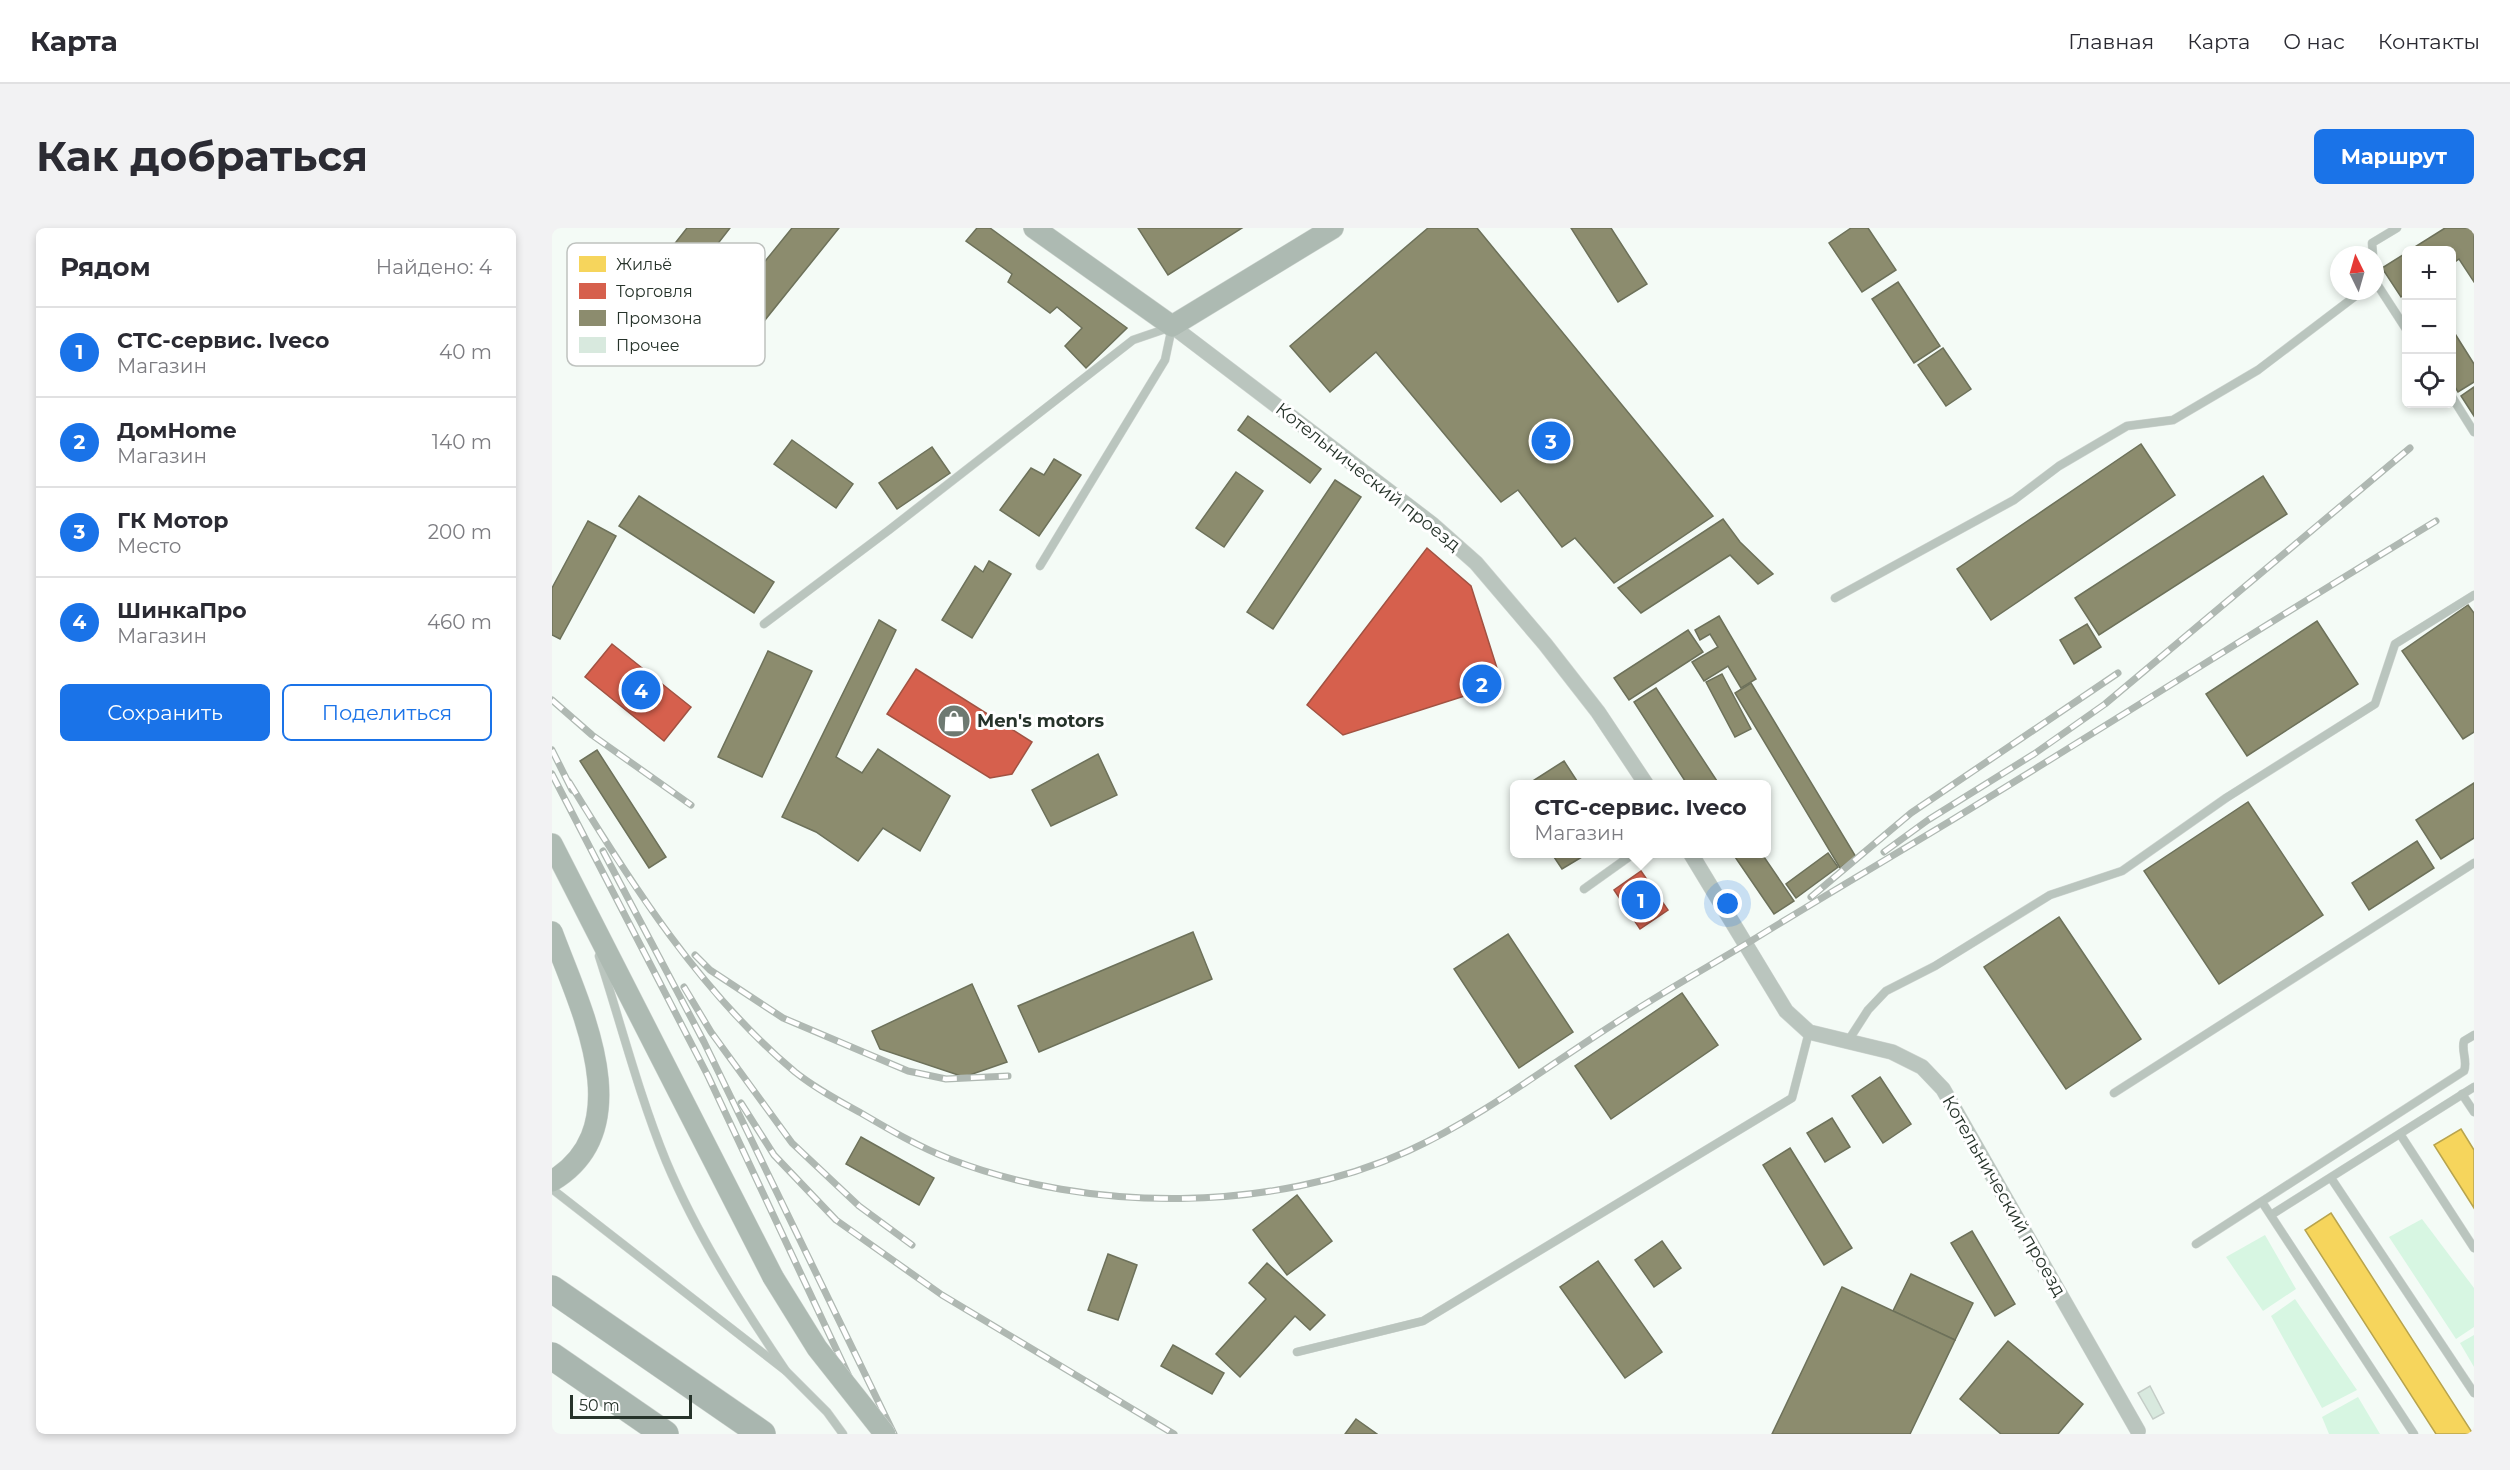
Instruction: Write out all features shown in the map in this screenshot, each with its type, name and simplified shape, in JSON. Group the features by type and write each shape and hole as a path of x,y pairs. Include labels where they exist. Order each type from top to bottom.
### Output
{"highway":[{"path":"552,1289 762,1434"},
{"path":"552,1356 665,1434"}],"main road":[{"name":"Котельнический проезд","path":"1034,228 1172,326"},
{"path":"1172,326 1333,228"},
{"path":"552,844 773,1277 817,1348 885,1434"},
{"path":"552,932 588,1030 599,1078 599,1114 592,1134 580,1157 559,1176"}],"street":[{"name":"Котельнический проезд","path":"1172,326 1432,524 1476,563 1545,644 1591,704 1643,780"},
{"name":"Котельнический проезд","path":"1693,858 1786,1011 1809,1032 1892,1052 1922,1067 1943,1089 2138,1431"}],"lane":[{"path":"2372,246 2372,243 2397,228"},
{"path":"2384,295 2402,323"},
{"path":"1835,598 2014,500 2059,466 2127,426 2173,420 2182,415 2258,370 2350,300"},
{"path":"1040,566 1165,360 1172,326"},
{"path":"764,624 1133,340 1172,326"},
{"path":"2456,405 2474,432"},
{"path":"1848,1041 1868,1010 1886,991 1935,966 2050,896 2122,872 2226,798 2375,704 2395,644 2474,595"},
{"path":"1584,889 1627,858"},
{"path":"2114,1093 2474,863"},
{"path":"582,902 666,1160 705,1240 748,1315 786,1371"},
{"path":"1297,1352 1423,1321 1792,1098 1809,1032"},
{"path":"2196,1244 2464,1071 2466,1066 2464,1041 2474,1035"},
{"path":"2271,1215 2474,1087"},
{"path":"2462,1094 2474,1112"},
{"path":"2400,1134 2474,1248"},
{"path":"2331,1178 2474,1393"},
{"path":"552,1189 786,1371 827,1413 843,1434"},
{"path":"2262,1202 2414,1434"}],"green space":[{"path":"2422,1219 2474,1288 2474,1327 2456,1339 2389,1237"},
{"path":"2265,1235 2296,1289 2263,1311 2226,1257"},
{"path":"2295,1299 2357,1390 2322,1408 2271,1316"},
{"path":"2474,1335 2474,1367 2460,1343"},
{"path":"2358,1397 2380,1434 2329,1434 2322,1417"}],"building: Жильё":[{"path":"2461,1129 2474,1150 2474,1208 2434,1145"},
{"path":"2331,1213 2473,1434 2436,1434 2305,1230"}],"building: Торговля":[{"path":"1427,548 1471,586 1502,684 1343,735 1307,705"},
{"path":"612,644 691,707 664,741 585,677"},
{"path":"916,669 1032,742 1012,774 990,778 887,714"},
{"path":"1641,871 1668,910 1640,929 1614,890"}],"building: Промзона":[{"path":"687,228 730,228 718,243 675,243"},
{"path":"792,228 839,228 765,320 765,261"},
{"path":"977,228 990,228 1127,328 1086,368 1065,346 1082,328 1057,307 1050,313 1008,282 1012,274 966,241"},
{"path":"1138,228 1242,228 1168,275"},
{"path":"1428,228 1477,228 1713,516 1614,583 1575,538 1562,547 1518,490 1501,502 1376,352 1330,392 1290,346"},
{"path":"1571,228 1611,228 1647,284 1618,302"},
{"path":"1851,228 1868,228 1896,270 1862,292 1829,243"},
{"path":"2445,228 2474,228 2474,282 2459,259 2456,261 2456,246 2416,246"},
{"path":"2402,256 2401,297 2384,271 2384,267"},
{"path":"1898,282 1940,346 1914,363 1872,299"},
{"path":"2456,335 2474,364 2474,382 2458,392 2456,389"},
{"path":"1943,348 1971,389 1946,406 1918,365"},
{"path":"2474,387 2474,416 2461,396"},
{"path":"1248,416 1321,469 1310,483 1238,430"},
{"path":"792,440 853,484 836,508 774,464"},
{"path":"2141,444 2175,495 1991,620 1957,569"},
{"path":"932,447 950,473 897,509 879,483"},
{"path":"1054,459 1081,475 1039,536 1000,510 1031,468 1044,475"},
{"path":"1236,472 1263,491 1224,547 1196,528"},
{"path":"2263,476 2287,514 2099,635 2075,598"},
{"path":"1335,480 1361,497 1273,629 1247,612"},
{"path":"639,496 774,582 754,613 619,526"},
{"path":"1723,519 1740,542 1773,574 1758,584 1730,555 1641,613 1618,588"},
{"path":"588,521 616,536 560,639 552,635 552,588"},
{"path":"989,561 1011,574 972,638 942,620 975,566 983,572"},
{"path":"2468,605 2474,613 2474,732 2463,739 2402,651"},
{"path":"1719,616 1756,679 1741,688 1728,666 1704,681 1692,662 1718,647 1710,634 1700,640 1695,630"},
{"path":"879,620 896,630 836,757 862,773 878,749 950,796 920,851 883,828 858,861 816,832 782,817"},
{"path":"2317,621 2358,684 2247,756 2206,694"},
{"path":"2087,624 2101,647 2074,664 2060,640"},
{"path":"1688,630 1703,652 1629,700 1614,678"},
{"path":"768,651 812,671 762,777 718,757"},
{"path":"1722,674 1751,729 1735,737 1706,682"},
{"path":"1751,683 1856,857 1840,868 1735,693"},
{"path":"1656,688 1716,780 1684,780 1634,702"},
{"path":"597,750 666,857 649,868 580,761"},
{"path":"1098,754 1117,795 1051,826 1032,790"},
{"path":"1564,761 1576,780 1534,780"},
{"path":"2474,783 2474,838 2441,859 2416,820"},
{"path":"2248,802 2323,915 2219,984 2144,871"},
{"path":"2417,841 2434,868 2369,910 2352,883"},
{"path":"1828,853 1838,867 1796,898 1786,884"},
{"path":"1555,858 1580,858 1562,869"},
{"path":"1736,858 1765,858 1794,901 1774,914"},
{"path":"2059,917 2141,1039 2066,1089 1984,967"},
{"path":"1193,932 1212,979 1039,1052 1018,1006"},
{"path":"1508,934 1573,1032 1519,1068 1454,969"},
{"path":"972,984 1007,1062 964,1077 880,1049 872,1031"},
{"path":"1682,993 1718,1045 1611,1119 1575,1066"},
{"path":"1880,1077 1911,1124 1883,1143 1852,1096"},
{"path":"1832,1118 1850,1147 1825,1162 1807,1133"},
{"path":"861,1137 934,1178 919,1205 846,1164"},
{"path":"1790,1148 1852,1248 1824,1265 1763,1165"},
{"path":"1297,1195 1332,1241 1287,1275 1253,1230"},
{"path":"1972,1231 2015,1304 1995,1316 1951,1243"},
{"path":"1662,1241 1681,1268 1654,1287 1635,1260"},
{"path":"1108,1254 1137,1265 1118,1320 1088,1310"},
{"path":"1598,1261 1662,1352 1625,1378 1560,1287"},
{"path":"1267,1263 1325,1315 1310,1330 1295,1316 1240,1377 1216,1354 1266,1299 1249,1283"},
{"path":"1911,1274 1973,1303 1955,1340 1893,1311"},
{"path":"1842,1287 1955,1340 1910,1434 1772,1434"},
{"path":"2008,1341 2083,1404 2058,1434 2001,1434 1960,1399"},
{"path":"1173,1345 1224,1373 1212,1394 1161,1366"},
{"path":"1356,1419 1377,1434 1345,1434"}],"building: Прочее":[{"path":"2150,1386 2164,1413 2153,1419 2138,1393"}],"railway":[{"path":"1884,852 1928,820 2034,754 2105,704 2410,448"},
{"path":"569,782 643,898 699,973 761,1041 795,1072 827,1094 927,1149 1004,1177 1061,1189 1120,1197 1180,1198 1240,1195 1299,1186 1355,1171 1408,1151 1462,1123 1650,1001 1942,826 2436,521"},
{"path":"1811,897 1911,813 2118,673"},
{"path":"552,700 592,735 691,805"},
{"path":"552,750 572,790"},
{"path":"552,774 708,1076 876,1434"},
{"path":"603,851 704,1042 894,1434"},
{"path":"695,955 710,970 783,1018 908,1071 946,1079 1008,1076"},
{"path":"684,987 711,1032 792,1143 859,1206 912,1245"},
{"path":"741,1103 774,1155 836,1220 942,1295 1174,1434"}],"place":[{"name":"ГК Мотор","path":"1551,441"},
{"name":"ДомHome","path":"1482,684"},
{"name":"ШинкаПро","path":"641,690"},
{"name":"Men's motors","path":"954,721"},
{"name":"СТС-сервис. Iveco","path":"1641,900"}]}
